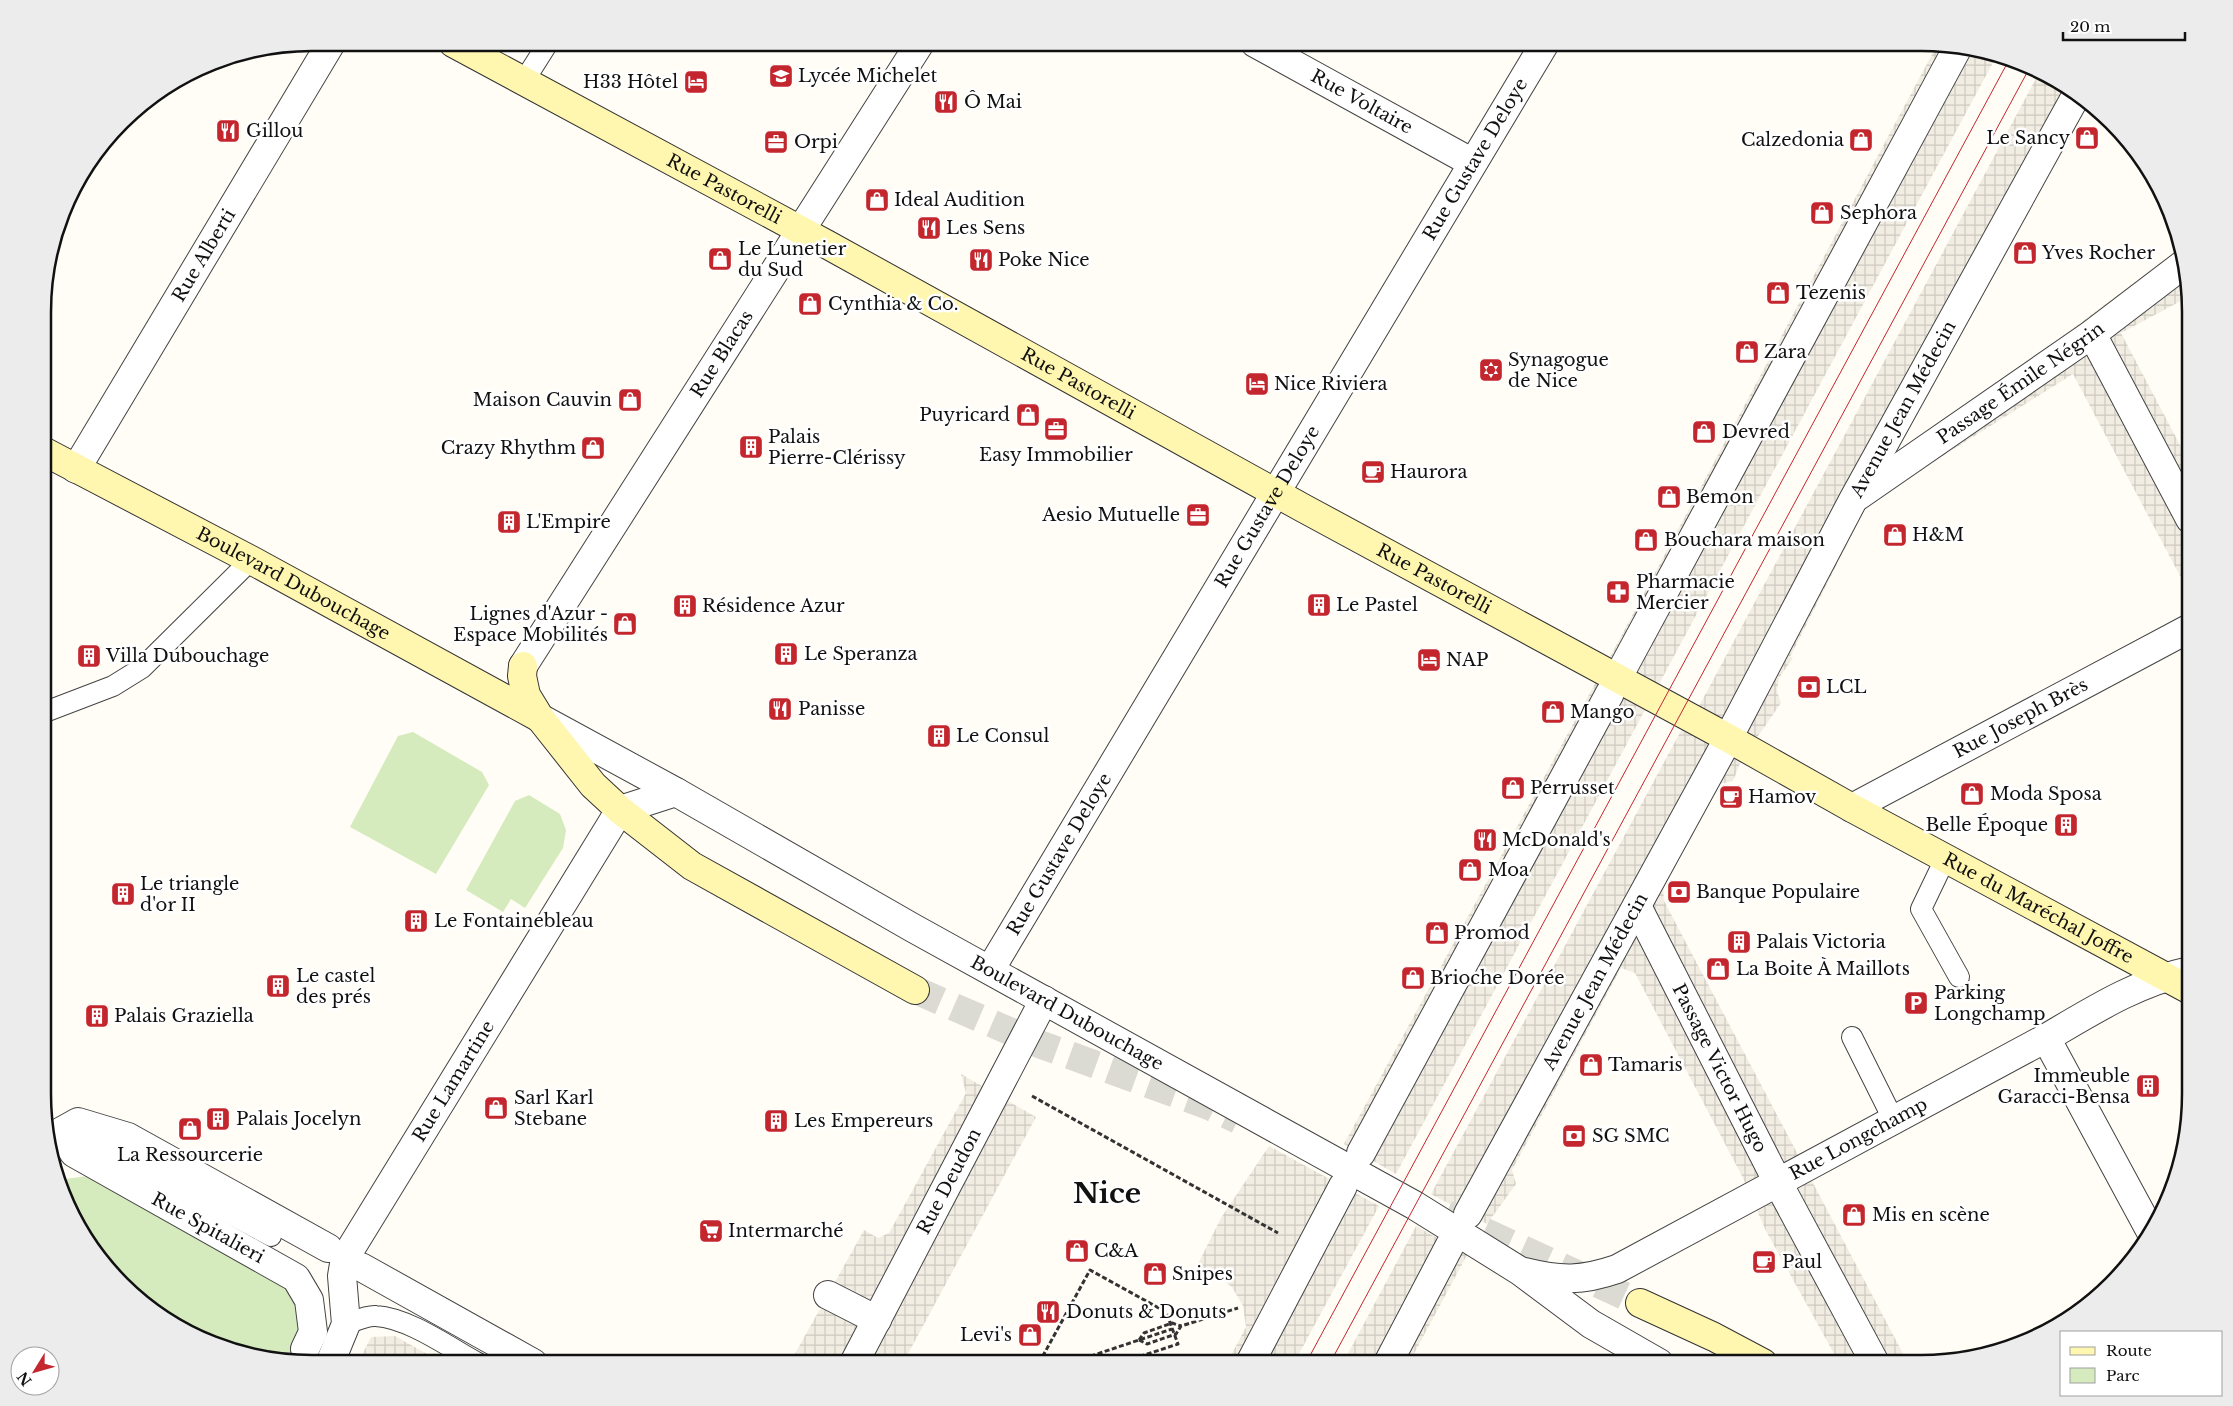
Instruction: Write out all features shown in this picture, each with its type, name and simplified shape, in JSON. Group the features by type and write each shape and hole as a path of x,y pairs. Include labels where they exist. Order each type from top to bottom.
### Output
{"main road":[{"name":"Rue Pastorelli","path":"469,51 800,230 1275,493 1704,726"},
{"name":"Boulevard Dubouchage","path":"51,455 252,560 540,718"},
{"name":"Boulevard Dubouchage","path":"523,666 522,676 526,695 540,718 593,785 620,810 692,866 915,990"},
{"name":"Rue du Maréchal Joffre","path":"1704,726 2182,986"},
{"path":"1640,1303 1748,1355"}],"street":[{"name":"Rue Alberti","path":"76,469 326,51"},
{"name":"Rue Blacas","path":"523,666 914,51"},
{"name":"Rue Voltaire","path":"1271,51 1471,162"},
{"name":"Rue Gustave Deloye","path":"990,970 1471,162 1539,51"},
{"path":"1624,666 1955,53"},
{"name":"Avenue Jean Médecin","path":"1392,1355 1728,739 1853,500 2073,100"},
{"name":"Passage Émile Négrin","path":"1853,500 2092,334 2178,269"},
{"path":"2092,334 2182,504"},
{"name":"Rue Joseph Brès","path":"1852,808 2182,632"},
{"path":"1361,1153 1610,693"},
{"name":"Boulevard Dubouchage","path":"540,718 676,792 990,970 1459,1230 1520,1271"},
{"path":"620,810 676,792"},
{"name":"Rue Lamartine","path":"334,1355 346,1324 342,1276 345,1258 620,810"},
{"name":"Passage Victor Hugo","path":"1637,906 1777,1181 1871,1355"},
{"name":"Rue Longchamp","path":"1520,1271 1550,1278 1575,1280 1617,1269 1777,1181 2046,1038 2114,998 2164,976 2182,973"},
{"name":"Rue Deudon","path":"858,1355 1044,1000"},
{"path":"2046,1038 2147,1224"},
{"path":"54,1134 78,1122 128,1137 328,1248"},
{"name":"Rue Spitalieri","path":"54,1135 74,1153 296,1278 308,1300 313,1332 305,1349"},
{"path":"1254,1355 1343,1186"},
{"path":"361,1268 519,1355"},
{"path":"1520,1271 1591,1324 1645,1355"},
{"path":"828,1295 877,1320"}],"lane":[{"path":"524,81 542,51"},
{"path":"51,710 113,686 142,668 252,560"},
{"path":"1946,857 1921,909 1959,977"},
{"path":"1852,1037 1893,1119"},
{"path":"54,1134 99,1144 271,1236"},
{"path":"346,1324 375,1316 394,1320 413,1328 462,1355"}],"path":[{"path":"1002,1079 1309,1251"},
{"path":"1043,1355 1090,1270 1166,1312 1178,1344 1144,1355"},
{"path":"1139,1340 1144,1333 1172,1323 1181,1326 1243,1306"},
{"path":"1139,1340 1147,1344 1176,1334 1181,1326"},
{"path":"1094,1355 1172,1329"}],"green space":[{"path":"413,732 482,772 489,785 436,874 350,827 398,736"},
{"path":"529,795 560,814 566,830 563,848 525,908 511,899 503,912 466,890 515,801"},
{"path":"88,1176 291,1286 308,1336 297,1354 261,1350 228,1341 182,1320 153,1301 105,1253 86,1224 65,1179"}],"shaded area":[{"path":"1933,52 1955,53 1994,61 1658,686 1610,657"},
{"path":"2036,78 2051,86 2085,109 1891,452 1898,459 2175,252 2180,278 2181,301 2121,333 2182,449 2182,580 2073,374 1868,503 1790,657 1793,658 1779,678 1777,691 1781,703 1756,739 1698,708"},
{"path":"1597,680 1646,708 1396,1174 1344,1144"},
{"path":"1683,727 1741,761 1733,781 1720,784 1663,886 1664,901 1904,1355 1835,1355 1766,1231 1742,1176 1635,973 1621,968 1512,1170 1516,1184 1487,1224 1431,1194"},
{"path":"961,1074 1036,1117 907,1355 794,1355 864,1230 878,1238 889,1233 966,1093"},
{"path":"1269,1146 1379,1206 1298,1355 1231,1355 1246,1327 1243,1306 1232,1287 1213,1273 1196,1268 1221,1218"},
{"path":"1416,1226 1467,1255 1413,1355 1347,1355"},
{"path":"395,1336 429,1355 362,1355 371,1337"}],"tunnel":[{"path":"915,990 1039,1044 1209,1106 1238,1120"},
{"path":"1446,1214 1640,1303"}],"tram line":[{"path":"1310,1355 2006,65"},
{"path":"1334,1355 2027,74"}],"place":[{"name":"Lycée Michelet","path":"781,76"},
{"name":"H33 Hôtel","path":"696,82"},
{"name":"Ô Mai","path":"946,102"},
{"name":"Gillou","path":"228,131"},
{"name":"Le Sancy","path":"2087,138"},
{"name":"Calzedonia","path":"1861,140"},
{"name":"Orpi","path":"776,142"},
{"name":"Ideal Audition","path":"877,200"},
{"name":"Sephora","path":"1822,213"},
{"name":"Les Sens","path":"929,228"},
{"name":"Yves Rocher","path":"2025,253"},
{"name":"Le Lunetier du Sud","path":"720,259"},
{"name":"Poke Nice","path":"981,260"},
{"name":"Tezenis","path":"1778,293"},
{"name":"Cynthia & Co.","path":"810,304"},
{"name":"Zara","path":"1747,352"},
{"name":"Synagogue de Nice","path":"1491,370"},
{"name":"Nice Riviera","path":"1257,384"},
{"name":"Maison Cauvin","path":"630,400"},
{"name":"Puyricard","path":"1028,415"},
{"name":"Easy Immobilier","path":"1056,429"},
{"name":"Devred","path":"1704,432"},
{"name":"Palais Pierre-Clérissy","path":"751,447"},
{"name":"Crazy Rhythm","path":"593,448"},
{"name":"Haurora","path":"1373,472"},
{"name":"Bemon","path":"1669,497"},
{"name":"Aesio Mutuelle","path":"1198,515"},
{"name":"L'Empire","path":"509,522"},
{"name":"H&M","path":"1895,535"},
{"name":"Bouchara maison","path":"1646,540"},
{"name":"Pharmacie Mercier","path":"1618,592"},
{"name":"Le Pastel","path":"1319,605"},
{"name":"Résidence Azur","path":"685,606"},
{"name":"Lignes d'Azur - Espace Mobilités","path":"625,624"},
{"name":"Le Speranza","path":"786,654"},
{"name":"Villa Dubouchage","path":"89,656"},
{"name":"NAP","path":"1429,660"},
{"name":"LCL","path":"1809,687"},
{"name":"Panisse","path":"780,709"},
{"name":"Mango","path":"1553,712"},
{"name":"Le Consul","path":"939,736"},
{"name":"Perrusset","path":"1513,788"},
{"name":"Moda Sposa","path":"1972,794"},
{"name":"Hamov","path":"1731,797"},
{"name":"Belle Époque","path":"2066,825"},
{"name":"McDonald's","path":"1485,840"},
{"name":"Moa","path":"1470,870"},
{"name":"Banque Populaire","path":"1679,892"},
{"name":"Le triangle d'or II","path":"123,894"},
{"name":"Le Fontainebleau","path":"416,921"},
{"name":"Promod","path":"1437,933"},
{"name":"Palais Victoria","path":"1739,942"},
{"name":"La Boite À Maillots","path":"1718,969"},
{"name":"Brioche Dorée","path":"1413,978"},
{"name":"Le castel des prés","path":"278,986"},
{"name":"Parking Longchamp","path":"1916,1003"},
{"name":"Palais Graziella","path":"97,1016"},
{"name":"Tamaris","path":"1591,1065"},
{"name":"Immeuble Garacci-Bensa","path":"2148,1086"},
{"name":"Sarl Karl Stebane","path":"496,1108"},
{"name":"Palais Jocelyn","path":"218,1119"},
{"name":"Les Empereurs","path":"776,1121"},
{"name":"La Ressourcerie","path":"190,1129"},
{"name":"SG SMC","path":"1574,1136"},
{"name":"Mis en scène","path":"1854,1215"},
{"name":"Intermarché","path":"711,1231"},
{"name":"C&A","path":"1077,1251"},
{"name":"Paul","path":"1764,1262"},
{"name":"Snipes","path":"1155,1274"},
{"name":"Donuts & Donuts","path":"1048,1312"},
{"name":"Levi's","path":"1030,1335"}],"district":[{"name":"Nice","path":"1107,1193"}]}
